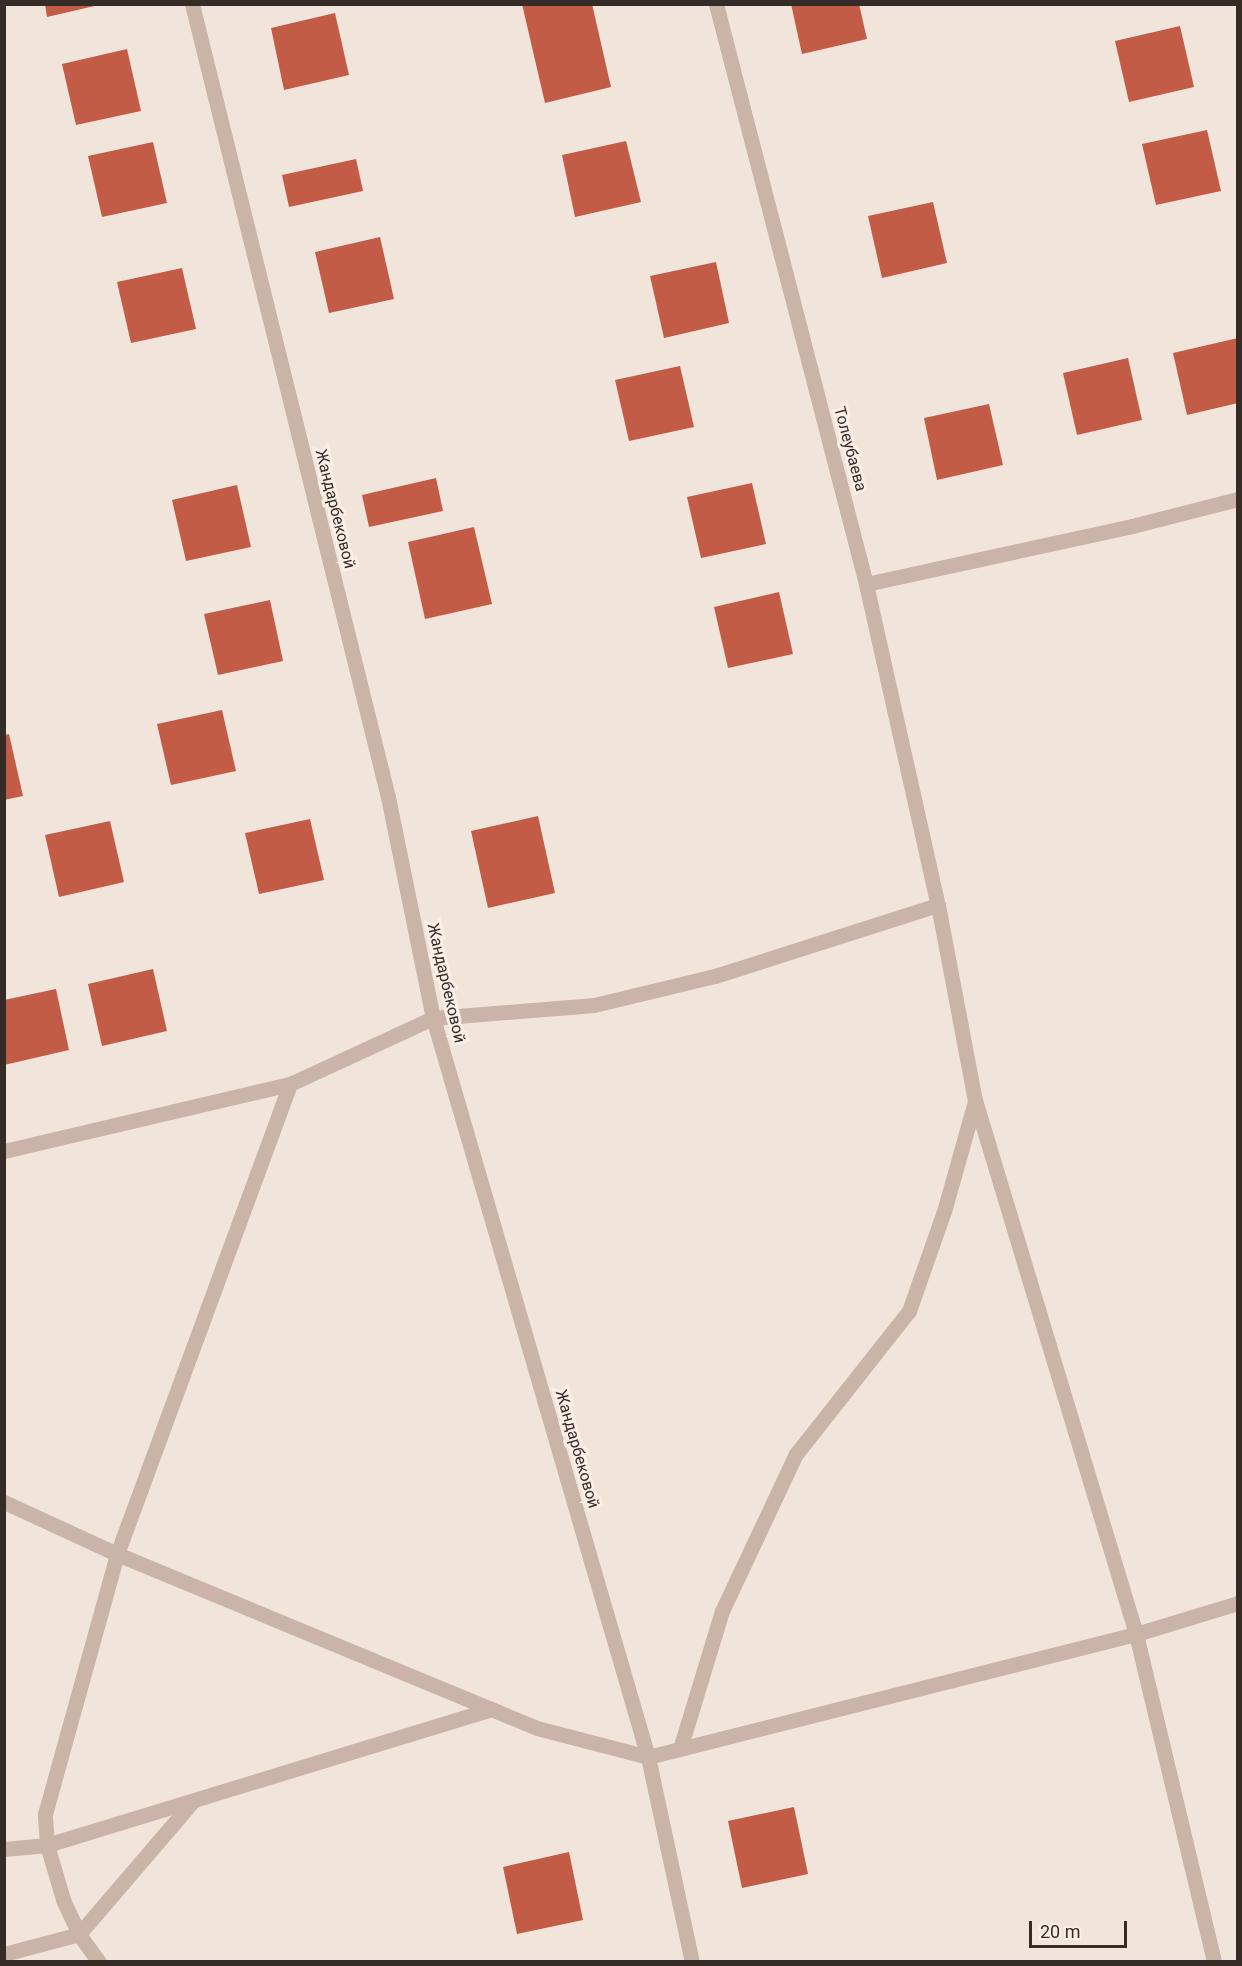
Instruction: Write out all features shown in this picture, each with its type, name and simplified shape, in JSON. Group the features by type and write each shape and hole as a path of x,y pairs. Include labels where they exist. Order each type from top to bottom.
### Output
{"street":[{"name":"Жандарбековой","path":"192,4 388,797 433,1018 648,1757 692,1962"},
{"name":"Толеубаева","path":"716,4 866,584 938,904 975,1100 1136,1634 1214,1962"},
{"path":"866,584 1132,526 1238,499"},
{"path":"4,1151 290,1084 433,1018 594,1005 715,976 938,904"},
{"path":"99,1962 79,1934 63,1899 47,1845 45,1814 117,1554 290,1084"},
{"path":"680,1749 722,1611 796,1454 909,1311 945,1208 975,1100"},
{"path":"4,1502 117,1554 537,1728 648,1757 1136,1634 1238,1603"},
{"path":"4,1849 47,1845 492,1709"},
{"path":"4,1954 79,1934 193,1801"}],"building":[{"path":"45,4 99,4 99,5 47,17"},
{"path":"522,4 592,4 611,87 545,103"},
{"path":"791,4 859,4 867,39 802,54"},
{"path":"335,13 349,75 284,90 271,28"},
{"path":"1180,26 1194,87 1129,102 1115,41"},
{"path":"127,49 141,111 76,125 62,64"},
{"path":"1207,130 1221,191 1156,205 1142,144"},
{"path":"626,141 641,202 575,217 562,155"},
{"path":"153,142 167,203 102,217 88,156"},
{"path":"356,159 363,191 289,207 282,175"},
{"path":"933,202 947,263 882,278 868,216"},
{"path":"380,237 394,299 329,313 315,252"},
{"path":"716,262 729,323 664,338 650,276"},
{"path":"182,268 196,329 131,343 117,282"},
{"path":"1238,338 1238,403 1187,415 1173,353"},
{"path":"1128,358 1142,420 1077,435 1063,373"},
{"path":"680,366 694,427 629,441 615,380"},
{"path":"989,404 1003,465 937,480 924,418"},
{"path":"436,478 443,511 369,527 362,495"},
{"path":"752,483 766,544 701,558 687,497"},
{"path":"237,485 251,547 186,561 172,500"},
{"path":"474,527 492,604 425,619 408,542"},
{"path":"779,592 793,654 728,668 714,607"},
{"path":"270,600 283,661 218,675 204,614"},
{"path":"222,710 236,771 171,785 157,724"},
{"path":"9,734 23,796 4,800 4,735"},
{"path":"538,816 555,893 488,908 471,831"},
{"path":"310,819 324,880 259,894 245,833"},
{"path":"110,821 124,882 59,897 45,835"},
{"path":"153,969 167,1031 102,1046 88,984"},
{"path":"56,989 69,1050 4,1065 4,1000"},
{"path":"794,1807 808,1874 742,1888 728,1821"},
{"path":"569,1852 583,1920 517,1934 503,1867"}]}
